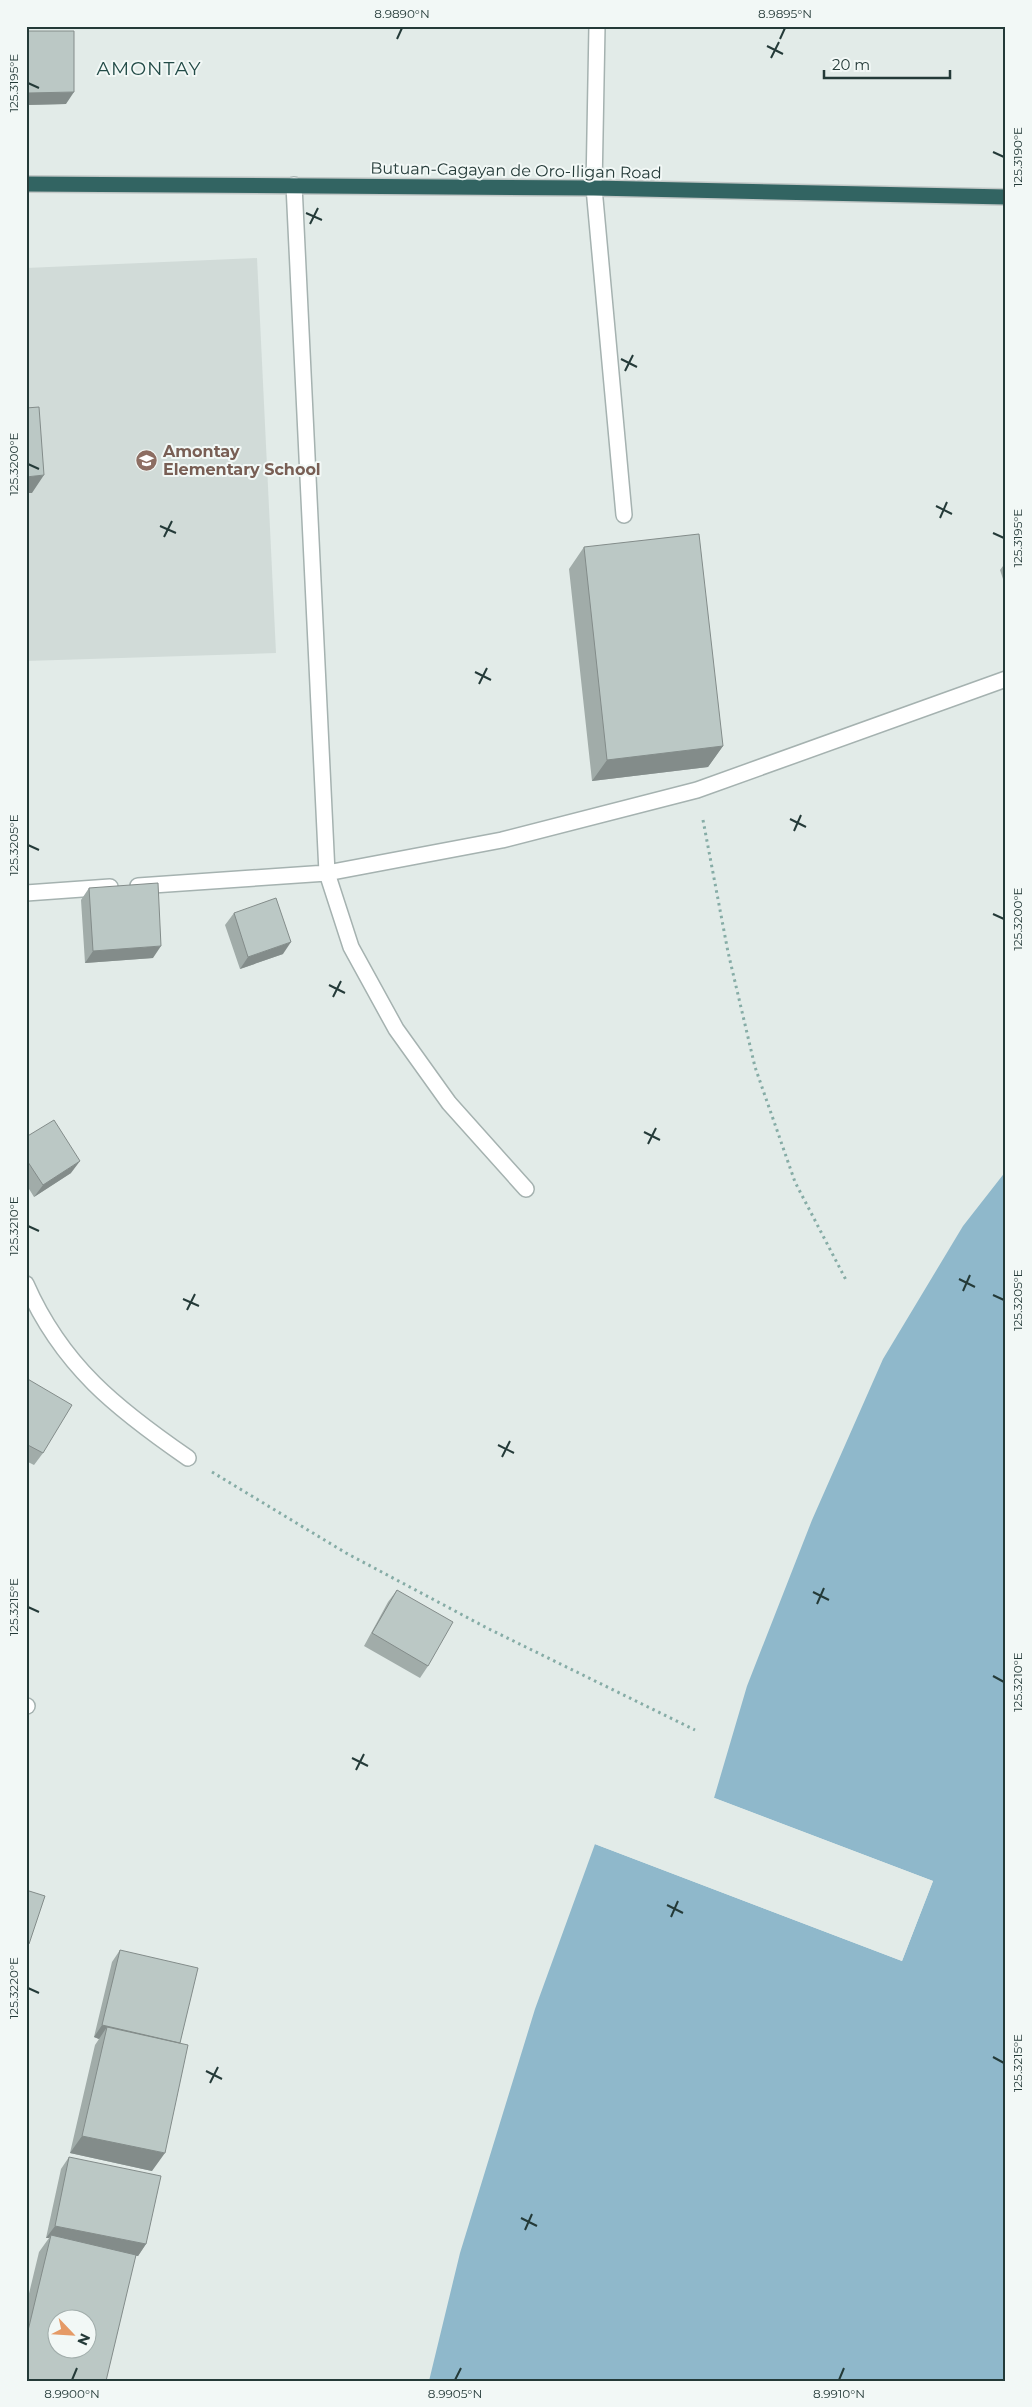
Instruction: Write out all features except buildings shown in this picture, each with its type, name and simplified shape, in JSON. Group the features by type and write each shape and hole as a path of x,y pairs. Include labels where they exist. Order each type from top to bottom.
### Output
{"highway":[{"name":"Butuan-Cagayan de Oro-Iligan Road","path":"26,184 594,188 1006,197"}],"street":[{"path":"597,26 594,188 624,515"},
{"path":"294,185 327,873 351,947 396,1029 449,1103 526,1189"},
{"path":"26,893 327,873 502,840 697,790 1006,679"},
{"path":"26,1284 57,1340 94,1386 135,1421 188,1458"}],"path":[{"path":"697,790 728,952 755,1067 795,1182 846,1280"},
{"path":"188,1458 354,1557 487,1628 695,1730"}],"shaded area":[{"name":"Amontay Elementary School","path":"257,258 276,653 26,661 26,268"}],"water":[{"path":"1006,1171 1006,2381 429,2381 460,2253 535,2009 595,1844 902,1961 933,1881 714,1798 747,1686 812,1520 883,1359 963,1226"}],"pier":[{"path":"712,1797 933,1881 902,1961 592,1843 595,1842 900,1958 930,1883 713,1800"}],"place":[{"name":"Amontay Elementary School","path":"147,460"}],"district":[{"name":"AMONTAY","path":"149,68"}]}
